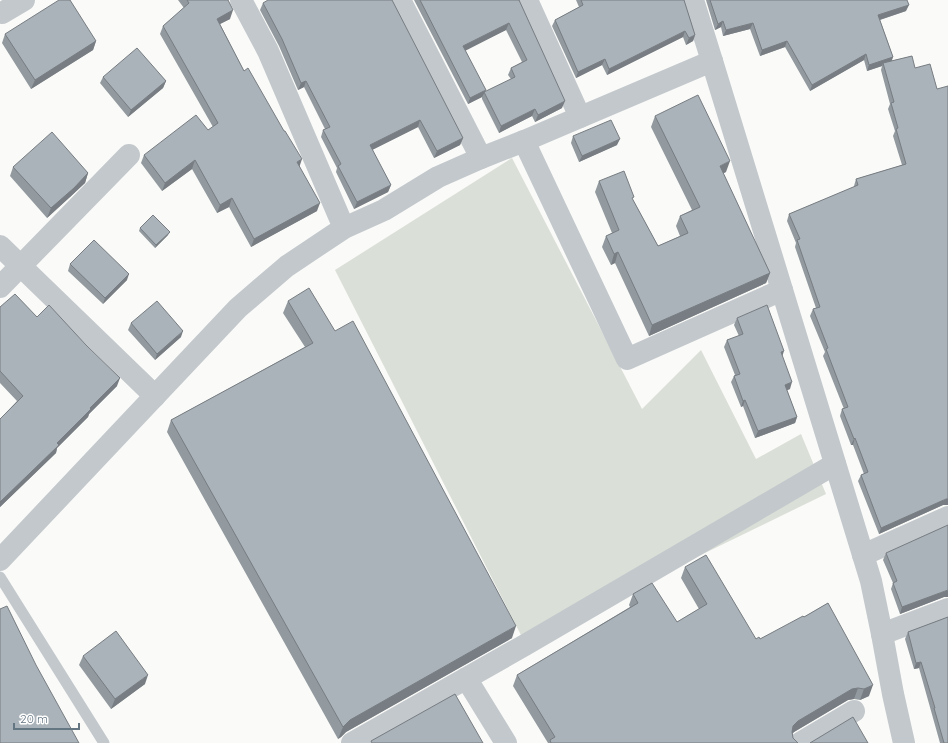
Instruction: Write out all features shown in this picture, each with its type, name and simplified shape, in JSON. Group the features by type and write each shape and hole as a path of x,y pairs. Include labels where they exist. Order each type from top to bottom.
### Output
{"street":[{"path":"2,13 24,0"},
{"path":"241,0 268,51 344,228"},
{"path":"400,0 481,158"},
{"path":"527,0 580,117"},
{"path":"693,0 863,555 882,634 904,743"},
{"path":"0,560 238,308 287,266 344,228 384,210 438,177 712,61"},
{"path":"524,141 627,359 782,290"},
{"path":"0,287 129,155"},
{"path":"0,246 155,396"},
{"path":"352,743 835,464"},
{"path":"863,555 948,517"},
{"path":"882,634 948,608"},
{"path":"466,678 506,743"},
{"path":"800,743 854,711"}],"lane":[{"path":"0,577 104,743"}],"shaded area":[{"path":"512,158 642,409 701,350 756,459 801,434 826,494 524,641 335,270"}],"building":[{"path":"59,0 70,0 96,41 35,80 5,34"},
{"path":"187,0 228,0 233,10 217,19 244,71 248,68 302,159 297,162 320,203 254,239 232,198 220,205 195,160 165,183 144,155 196,115 208,130 218,123 163,26 189,3"},
{"path":"268,0 392,0 463,138 437,151 420,120 370,145 391,185 357,202 338,166 341,164 323,130 330,127 306,81 301,83 282,39 263,3"},
{"path":"420,0 519,0 565,101 538,115 535,109 501,126 484,92 515,77 511,68 527,60 509,23 463,46 486,90 470,98"},
{"path":"581,0 684,0 695,35 689,38 685,31 609,69 605,59 578,72 555,20 583,5"},
{"path":"710,0 907,0 909,5 878,15 893,57 869,65 866,54 812,85 787,41 762,50 753,23 726,30 723,21 718,24"},
{"path":"137,48 166,81 131,110 103,77"},
{"path":"912,56 915,68 930,64 937,89 948,86 948,499 881,528 861,475 868,472 842,409 848,407 826,349 828,348 813,309 820,307 797,240 800,239 789,214 858,185 856,179 906,164 896,129 898,128 891,103 894,102 883,63"},
{"path":"698,95 730,161 720,166 770,273 652,325 618,252 614,254 606,236 619,230 599,181 624,171 634,197 632,198 658,246 688,233 680,216 700,207 655,116"},
{"path":"611,120 620,139 582,156 573,136"},
{"path":"52,132 88,173 74,188 51,208 13,167"},
{"path":"153,215 170,232 156,245 140,228"},
{"path":"94,240 129,274 105,298 70,264"},
{"path":"309,288 335,331 353,321 516,626 350,720 343,727 171,420 313,343 288,301"},
{"path":"15,294 37,317 49,305 86,345 120,378 57,443 59,445 0,502 0,419 23,396 0,371 0,307"},
{"path":"157,301 183,331 157,354 131,323"},
{"path":"767,305 784,351 781,352 792,382 785,385 797,417 758,431 745,400 743,401 734,376 740,374 727,340 743,334 737,318"},
{"path":"948,525 948,590 902,607 893,583 897,581 886,553"},
{"path":"706,555 756,639 759,637 760,639 803,616 804,617 828,603 873,685 864,689 852,689 798,721 793,726 792,732 793,738 798,743 551,743 550,740 555,737 517,675 638,603 633,594 652,583 677,622 707,604 685,567"},
{"path":"7,606 36,665 79,743 0,743 0,609"},
{"path":"948,617 948,743 944,743 921,662 916,663 908,632"},
{"path":"116,631 148,675 115,699 83,656"},
{"path":"455,694 483,743 372,743 371,741"},
{"path":"853,717 868,743 810,743"}]}
